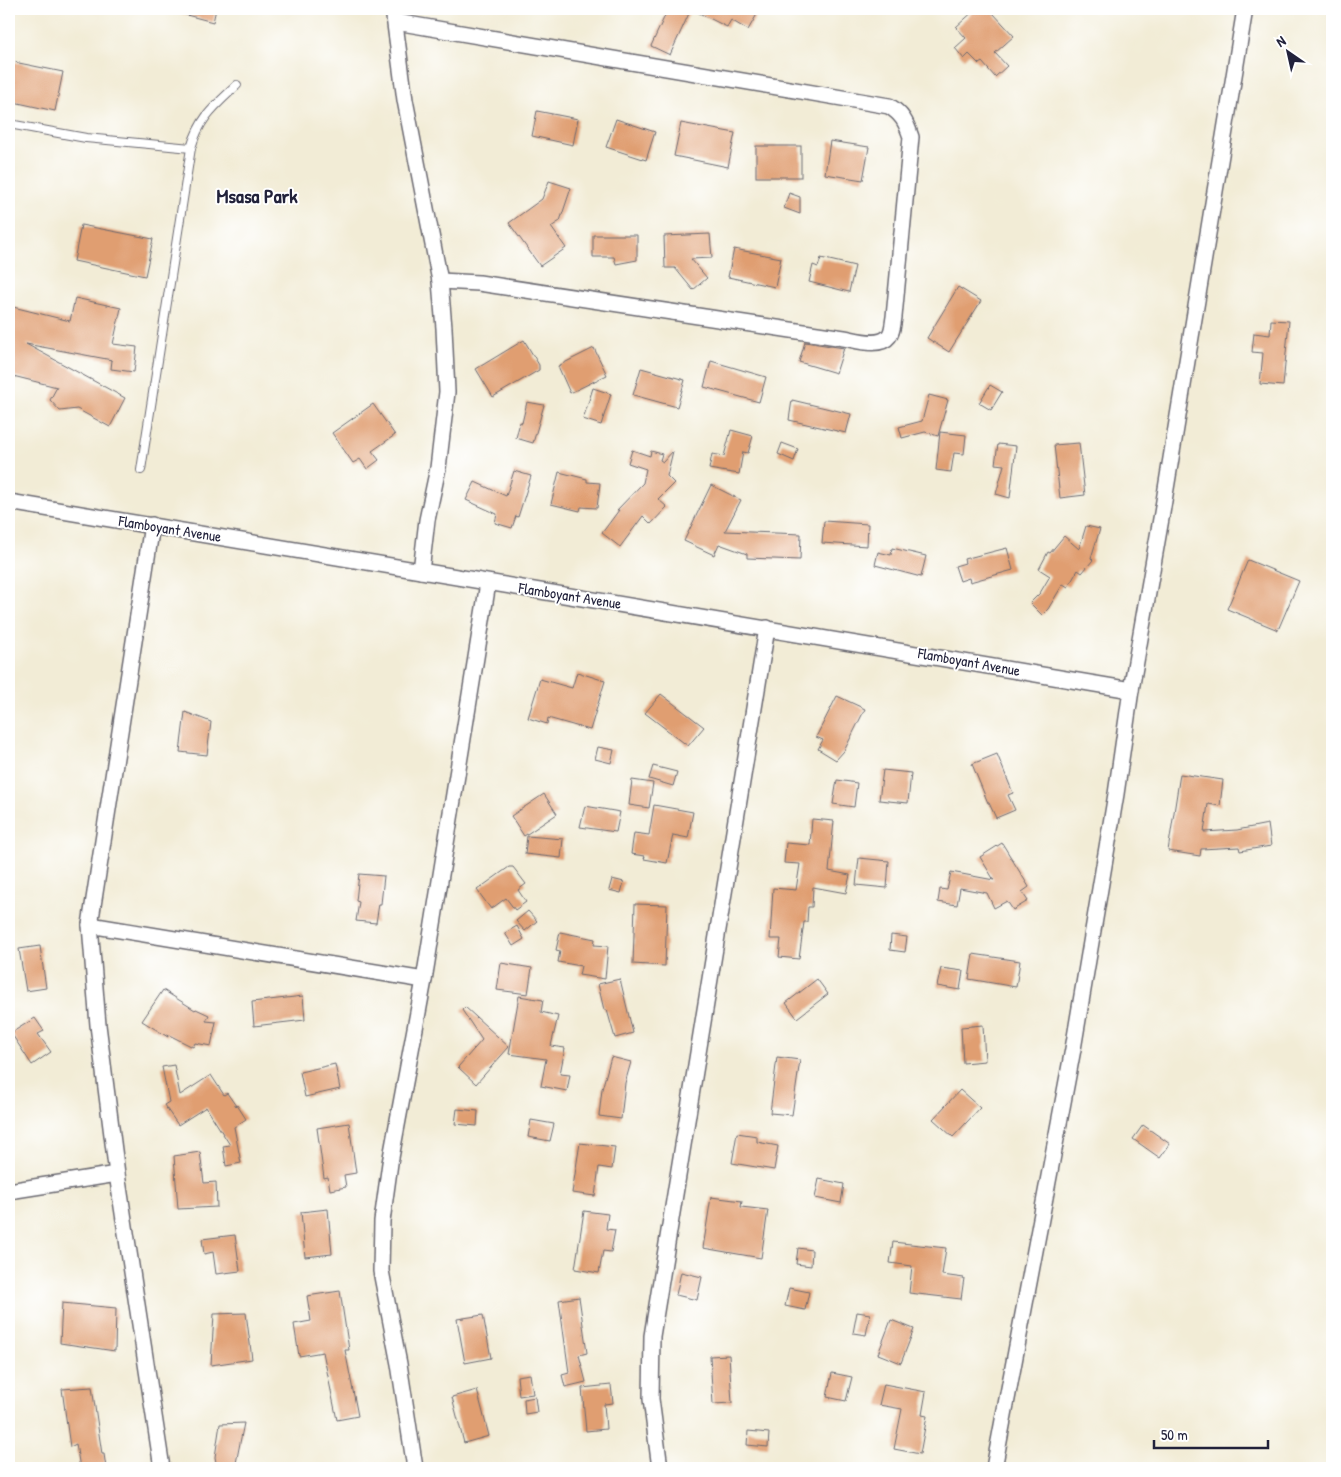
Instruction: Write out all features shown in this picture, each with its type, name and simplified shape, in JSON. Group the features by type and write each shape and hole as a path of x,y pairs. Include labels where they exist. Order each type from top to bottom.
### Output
{"street":[{"path":"994,1468 1073,1049 1245,9"},
{"path":"421,571 427,520 438,468 447,392 440,282 405,100 394,15 889,106 899,112 906,121 911,137 894,317 890,335 882,342 844,338 479,283 440,282"},
{"name":"Flamboyant Avenue","path":"9,502 1131,690"},
{"path":"152,526 90,925 98,1025 117,1174 162,1468"},
{"path":"415,1468 399,1364 381,1271 381,1229 390,1163 424,980 488,583"},
{"path":"660,1468 651,1399 652,1336 767,628"},
{"path":"90,925 424,980"},
{"path":"9,1191 117,1174"}],"lane":[{"path":"141,470 191,148 204,117 237,84"},
{"path":"9,124 86,138 191,148"}],"building":[{"path":"179,9 216,9 213,22 179,13"},
{"path":"668,9 691,9 670,55 651,46"},
{"path":"691,9 760,9 748,30 731,20 727,27"},
{"path":"975,10 993,13 1014,36 995,53 1007,66 995,77 982,62 979,64 969,54 964,59 955,48 966,38 956,27"},
{"path":"9,61 63,72 55,111 9,101"},
{"path":"537,111 578,119 573,145 532,136"},
{"path":"616,119 655,132 646,160 606,147"},
{"path":"681,123 735,133 728,167 674,156"},
{"path":"830,141 869,147 863,180 825,174"},
{"path":"756,146 801,146 801,177 756,177"},
{"path":"549,181 571,188 560,221 551,227 566,248 540,266 509,223 542,199"},
{"path":"789,193 800,197 800,214 784,208"},
{"path":"81,225 153,239 145,276 74,261"},
{"path":"710,234 712,258 691,259 707,278 693,290 675,268 665,268 664,236"},
{"path":"593,235 637,235 637,260 616,264 614,257 593,257"},
{"path":"734,249 781,258 775,287 728,277"},
{"path":"821,258 855,266 849,292 809,282 813,265 818,267"},
{"path":"958,287 981,301 949,352 927,338"},
{"path":"75,298 121,308 113,344 137,347 134,372 111,369 112,360 26,344 125,398 110,427 77,409 60,411 50,400 57,387 9,375 9,306 70,321"},
{"path":"1271,320 1289,321 1283,386 1260,384 1263,353 1252,352 1254,333 1270,335"},
{"path":"524,340 539,365 539,370 493,397 476,369"},
{"path":"805,342 844,348 836,373 799,362"},
{"path":"594,348 607,375 570,393 558,366"},
{"path":"711,361 766,377 759,402 704,387"},
{"path":"641,368 685,380 677,407 633,395"},
{"path":"990,385 1002,392 991,410 979,403"},
{"path":"593,388 611,394 601,425 583,419"},
{"path":"929,395 948,400 938,436 925,432 902,438 899,427 922,421"},
{"path":"792,400 851,414 846,433 789,420"},
{"path":"527,402 544,405 533,443 516,438"},
{"path":"373,404 395,435 372,451 379,460 367,469 360,459 353,463 332,433"},
{"path":"731,430 753,436 748,453 743,452 739,474 709,469 712,454 724,456"},
{"path":"940,432 966,435 964,454 954,453 951,472 936,470"},
{"path":"782,443 798,449 794,461 778,454"},
{"path":"1079,443 1085,495 1060,498 1054,445"},
{"path":"998,444 1016,446 1010,498 996,494 1004,465 995,464"},
{"path":"632,450 650,456 651,451 662,454 660,460 663,462 673,451 667,476 674,483 658,499 667,507 651,524 643,516 620,547 602,533 619,510 617,510 643,483 646,469 628,463"},
{"path":"514,471 531,476 518,517 516,516 512,528 495,523 497,514 466,500 475,482 506,496"},
{"path":"559,472 587,479 587,482 600,483 597,508 581,507 580,511 551,504"},
{"path":"711,485 741,500 725,531 801,534 800,560 747,558 747,554 719,544 714,555 684,541"},
{"path":"824,521 868,524 867,546 822,543"},
{"path":"1086,526 1100,529 1091,558 1093,560 1082,573 1078,570 1068,587 1063,584 1048,609 1042,615 1030,603 1040,593 1050,576 1039,569 1048,552 1050,553 1064,536 1079,549"},
{"path":"892,548 926,556 921,577 875,565 878,552 891,555"},
{"path":"1007,548 1013,570 970,582 969,578 960,581 955,566 965,563 964,559"},
{"path":"1248,560 1299,581 1278,630 1227,609"},
{"path":"577,672 605,681 590,730 548,718 547,724 528,718 540,679 572,688"},
{"path":"661,694 704,727 688,746 645,713"},
{"path":"837,696 865,709 844,751 836,760 818,749 823,740 816,737"},
{"path":"185,712 211,722 207,755 180,752"},
{"path":"598,747 614,750 611,763 595,759"},
{"path":"997,754 1013,793 1008,795 1015,810 996,818 972,764"},
{"path":"653,766 677,772 673,786 649,779"},
{"path":"883,770 911,773 908,803 879,800"},
{"path":"1180,774 1223,780 1220,806 1208,804 1204,832 1237,830 1268,824 1271,846 1240,851 1239,847 1201,849 1200,856 1168,851"},
{"path":"632,780 653,783 649,808 629,805"},
{"path":"837,780 857,783 854,807 833,804"},
{"path":"544,794 557,814 524,836 511,816"},
{"path":"654,805 693,812 688,838 673,835 667,863 644,859 645,856 631,854 634,833 649,835"},
{"path":"585,806 620,812 616,832 580,827"},
{"path":"812,819 834,821 829,871 850,875 846,893 813,887 812,907 808,907 807,922 804,922 799,959 779,957 781,939 770,939 773,888 796,890 800,864 784,863 786,843 810,845"},
{"path":"527,836 563,839 561,858 525,854"},
{"path":"1002,843 1029,887 1022,892 1028,901 1013,910 1007,901 994,908 987,893 960,888 957,905 938,902 940,889 947,890 951,872 994,880 980,857"},
{"path":"859,858 889,861 887,888 856,885"},
{"path":"509,867 513,867 526,884 518,890 526,902 515,910 506,898 491,909 477,890"},
{"path":"359,874 384,876 381,904 379,904 376,923 356,921 359,902 356,901"},
{"path":"612,879 624,882 621,893 609,890"},
{"path":"635,904 667,905 665,966 633,964"},
{"path":"528,911 537,921 525,931 516,921"},
{"path":"517,926 524,939 513,946 505,933"},
{"path":"560,932 595,939 594,945 608,946 605,979 579,975 581,966 558,962 560,951 556,950"},
{"path":"891,935 907,937 905,952 890,950"},
{"path":"40,946 46,988 26,991 19,949"},
{"path":"973,954 1020,961 1016,987 969,979"},
{"path":"501,963 532,968 528,994 497,990"},
{"path":"941,968 963,971 960,990 937,986"},
{"path":"620,979 633,1033 615,1038 607,1010 604,1010 598,984"},
{"path":"817,979 828,994 797,1018 786,1003"},
{"path":"163,990 195,1010 209,1015 206,1021 216,1022 211,1046 195,1043 193,1047 167,1034 168,1037 142,1021"},
{"path":"303,996 305,1020 254,1026 252,1002"},
{"path":"519,996 543,1000 541,1012 558,1016 551,1046 565,1048 560,1074 570,1075 567,1091 541,1086 546,1059 509,1054"},
{"path":"465,1007 509,1047 476,1084 458,1067 482,1040 462,1010"},
{"path":"35,1018 44,1031 38,1034 51,1052 32,1065 11,1033"},
{"path":"983,1025 985,1061 963,1063 961,1027"},
{"path":"611,1057 631,1062 625,1083 621,1119 599,1116 602,1089"},
{"path":"777,1057 800,1060 792,1115 770,1113"},
{"path":"335,1064 340,1089 305,1097 300,1072"},
{"path":"174,1065 180,1095 211,1075 224,1095 227,1093 237,1105 246,1119 234,1127 241,1163 226,1166 223,1146 230,1145 206,1107 178,1125 164,1105 169,1102 162,1067"},
{"path":"960,1090 980,1108 953,1137 933,1119"},
{"path":"457,1109 478,1111 477,1126 455,1124"},
{"path":"531,1120 554,1124 550,1141 528,1137"},
{"path":"349,1123 356,1173 344,1175 346,1187 330,1190 328,1177 324,1178 317,1128"},
{"path":"1143,1125 1170,1144 1160,1158 1133,1139"},
{"path":"737,1133 757,1136 757,1142 778,1146 774,1170 732,1163"},
{"path":"580,1143 615,1147 612,1169 599,1167 595,1196 572,1193"},
{"path":"200,1152 204,1183 216,1182 217,1207 178,1209 174,1156"},
{"path":"819,1179 844,1184 841,1203 815,1198"},
{"path":"711,1197 742,1201 741,1207 768,1210 761,1258 703,1248"},
{"path":"328,1209 332,1254 305,1257 301,1212"},
{"path":"584,1211 608,1214 606,1229 615,1230 611,1252 603,1251 599,1273 575,1269"},
{"path":"235,1235 240,1271 216,1274 213,1252 204,1254 202,1239"},
{"path":"893,1242 946,1248 942,1275 964,1278 961,1299 909,1293 912,1266 890,1263"},
{"path":"798,1248 812,1250 811,1266 796,1264"},
{"path":"681,1272 702,1277 697,1300 676,1295"},
{"path":"789,1288 809,1292 805,1310 785,1306"},
{"path":"340,1291 349,1350 345,1350 358,1416 337,1420 323,1352 299,1356 294,1324 311,1321 307,1296"},
{"path":"579,1297 587,1353 579,1355 586,1382 565,1387 562,1375 569,1373 559,1300"},
{"path":"62,1303 116,1308 115,1351 60,1343"},
{"path":"857,1312 870,1314 866,1335 853,1333"},
{"path":"246,1313 252,1359 211,1365 214,1314"},
{"path":"483,1315 491,1358 465,1363 457,1319"},
{"path":"891,1320 914,1329 901,1363 878,1354"},
{"path":"729,1355 732,1403 713,1404 710,1356"},
{"path":"832,1373 852,1377 846,1401 827,1397"},
{"path":"530,1374 533,1394 519,1396 517,1376"},
{"path":"884,1384 926,1392 922,1415 927,1416 920,1454 894,1449 902,1409 879,1405"},
{"path":"611,1385 613,1403 604,1404 606,1429 586,1431 582,1388"},
{"path":"92,1387 102,1454 104,1454 106,1468 80,1468 76,1444 70,1447 62,1389"},
{"path":"477,1390 489,1436 464,1443 452,1397"},
{"path":"535,1397 537,1412 525,1414 524,1399"},
{"path":"244,1423 235,1468 217,1468 215,1457 220,1424"},
{"path":"748,1431 769,1433 768,1447 747,1445"}],"district":[{"name":"Msasa Park","path":"257,196"}]}
